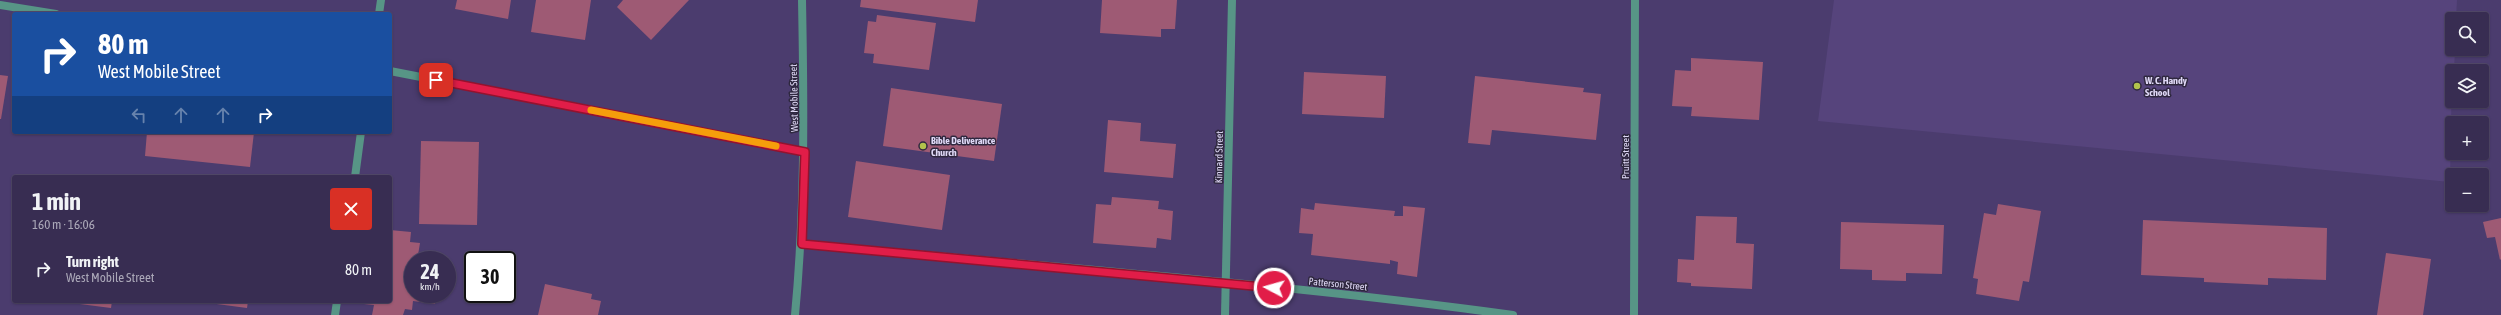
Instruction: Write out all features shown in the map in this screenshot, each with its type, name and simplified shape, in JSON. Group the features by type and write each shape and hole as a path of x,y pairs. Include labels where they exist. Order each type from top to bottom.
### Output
{"street":[{"path":"379,12 381,0"},
{"name":"West Mobile Street","path":"795,315 802,244 805,152 802,0"},
{"name":"Kinnard Street","path":"1225,315 1227,283 1232,0"},
{"name":"Pruitt Street","path":"1634,315 1635,0"},
{"path":"0,4 45,12"},
{"path":"392,71 805,152"},
{"path":"355,175 361,134"},
{"name":"Patterson Street","path":"802,244 1227,283 1430,304 1513,315"},
{"path":"335,315 337,303"}],"shaded area":[{"name":"W. C. Handy School","path":"1834,0 2457,0 2456,12 2445,12 2445,56 2455,56 2454,64 2445,64 2445,108 2451,108 2451,116 2445,116 2445,160 2450,160 2450,168 2445,168 2445,182 1818,121"}],"building":[{"path":"457,0 511,0 508,19 455,9"},
{"path":"536,0 591,0 585,40 531,32"},
{"path":"623,0 689,0 651,40 617,7"},
{"path":"861,0 978,0 975,22 860,7"},
{"path":"1102,0 1177,0 1175,29 1161,29 1161,37 1100,33"},
{"path":"877,15 936,23 929,70 873,63 874,54 864,53 868,21 876,22"},
{"path":"1691,58 1763,62 1759,120 1691,116 1692,107 1672,106 1675,70 1691,71"},
{"path":"1304,72 1386,76 1384,118 1302,114"},
{"path":"0,75 8,76 1,119 0,119"},
{"path":"1475,76 1584,88 1583,92 1601,94 1596,140 1492,130 1490,145 1468,143"},
{"path":"891,88 1002,104 994,161 883,146"},
{"path":"1108,120 1141,123 1140,141 1176,144 1173,178 1104,172"},
{"path":"147,134 254,134 250,167 145,156"},
{"path":"421,141 479,142 477,225 419,224"},
{"path":"856,161 950,175 942,230 848,217"},
{"path":"1112,197 1159,201 1158,209 1173,211 1171,240 1157,238 1156,248 1093,243 1096,204 1111,205"},
{"path":"1315,203 1395,211 1394,216 1403,216 1403,206 1425,208 1417,277 1397,274 1398,262 1390,260 1390,264 1311,255 1313,234 1299,233 1301,208 1314,210"},
{"path":"1998,204 2041,211 2029,282 2023,281 2019,301 1976,294 1978,279 1973,278 1984,213 1996,215"},
{"path":"1696,216 1737,217 1736,243 1754,244 1752,289 1691,286 1691,283 1677,282 1678,259 1694,260"},
{"path":"2501,218 2500,260 2495,237 2487,238 2483,222"},
{"path":"2143,220 2327,228 2326,280 2268,278 2268,285 2204,282 2204,278 2141,275"},
{"path":"1841,222 1944,225 1942,274 1906,273 1906,281 1872,280 1872,270 1840,269"},
{"path":"392,230 411,232 410,242 420,243 419,251 404,251 404,303 413,303 412,310 405,309 403,315 372,315 374,305 364,303 392,303"},
{"path":"2386,253 2431,259 2423,315 2377,315"},
{"path":"545,284 592,294 591,299 601,301 598,315 538,315"},
{"path":"72,303 112,303 111,308"},
{"path":"209,303 248,303 247,308"}],"slow traffic":[{"path":"591,110 776,146"}],"place":[{"name":"W. C. Handy School","path":"2137,86"},
{"name":"Bible Deliverance Church","path":"923,146"}],"route":[{"path":"436,80 805,152 802,244 1274,288"}]}
